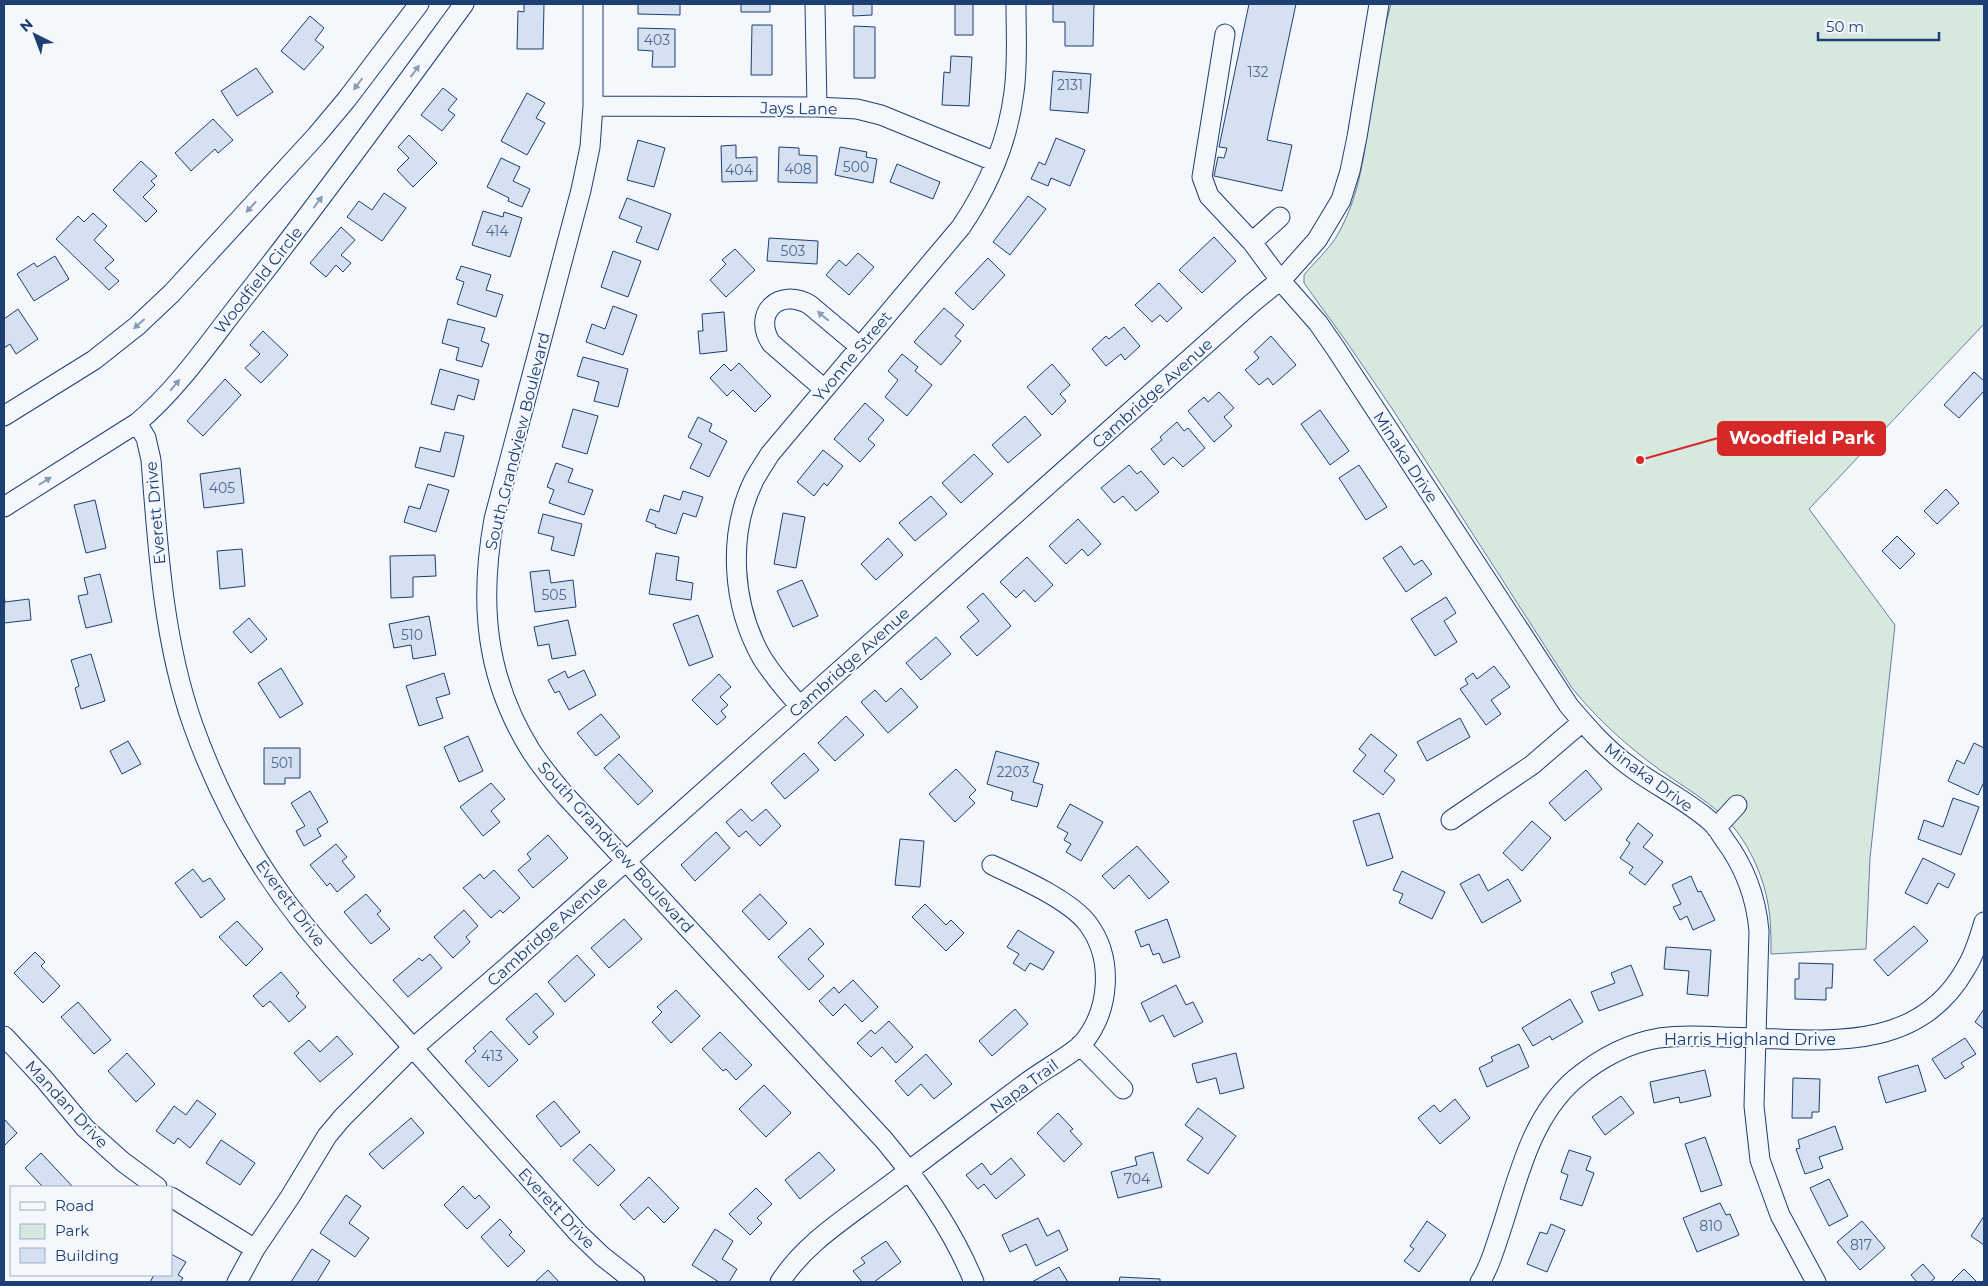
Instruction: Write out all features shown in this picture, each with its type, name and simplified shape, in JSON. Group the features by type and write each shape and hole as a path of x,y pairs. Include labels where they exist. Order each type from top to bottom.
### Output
{"street":[{"path":"4,416 94,360 137,326 172,293 316,136 347,99 412,10 419,4"},
{"name":"Woodfield Circle","path":"4,507 137,423 174,387 286,244 464,4"},
{"name":"South Grandview Boulevard","path":"593,4 593,106 590,148 581,190 494,519 486,573 486,610 495,667 510,710 541,766 625,861 884,1140 909,1170 945,1224 974,1282"},
{"path":"815,4 817,107"},
{"name":"Yvonne Street","path":"800,706 779,683 762,657 752,636 741,603 737,576 737,548 742,514 754,481 770,454 961,227 978,202 996,162 1009,123 1014,91 1016,4"},
{"name":"Cambridge Avenue","path":"237,1282 255,1248 290,1197 327,1136 342,1118 414,1048 507,968 1280,280 1317,240 1341,200 1350,171 1379,4"},
{"name":"Minaka Drive","path":"1225,34 1202,177 1209,196 1252,242 1280,280 1318,323 1557,690 1582,722 1611,752 1627,765 1660,788 1682,800 1711,822 1742,867 1757,908 1760,950 1754,1106 1760,1160 1780,1215 1816,1282"},
{"name":"Jays Lane","path":"593,106 817,107 857,110 881,115 996,162"},
{"path":"1252,242 1280,217"},
{"path":"824,389 771,343 766,334 765,326 770,307 784,299 802,300 860,347"},
{"name":"Everett Drive","path":"137,423 146,438 151,460 161,576 169,630 185,700 226,802 251,848 302,922 578,1232 602,1256 635,1282"},
{"path":"1451,820 1532,766 1582,722"},
{"path":"1716,828 1737,805"},
{"name":"Napa Trail","path":"780,1282 793,1264 819,1238 1080,1045 1096,1020 1105,993 1105,968 1103,955 1088,923 1071,908 1032,885 992,865"},
{"name":"Harris Highland Drive","path":"1480,1282 1492,1257 1528,1146 1534,1133 1554,1102 1575,1079 1599,1061 1617,1051 1659,1038 1681,1036 1824,1040 1858,1039 1886,1033 1916,1019 1941,1000 1966,970 1974,953 1984,922"},
{"name":"Mandan Drive","path":"4,1036 44,1079 85,1128 123,1162 156,1186"},
{"path":"1080,1045 1123,1089"},
{"path":"172,1198 255,1248"}],"green space":[{"path":"1391,4 1984,4 1984,324 1809,509 1895,625 1870,858 1866,949 1771,954 1769,910 1766,894 1756,865 1741,837 1727,820 1709,804 1636,752 1592,711 1572,688 1393,410 1304,283 1304,275 1338,234 1354,197 1364,157 1377,66"}],"building":[{"path":"524,4 544,4 543,49 517,49 518,11 524,12"},
{"path":"638,4 680,4 680,15 638,14"},
{"path":"741,4 770,4 770,12 741,12"},
{"path":"853,4 872,4 872,15 853,16"},
{"path":"955,4 973,4 973,35 955,35"},
{"path":"1053,4 1094,4 1093,46 1065,46 1065,22 1053,22"},
{"path":"1249,4 1296,4 1267,140 1292,145 1282,191 1214,176 1218,157 1224,158 1227,148 1219,147"},
{"path":"310,16 324,28 315,40 324,47 304,70 281,51"},
{"path":"752,25 772,25 772,75 751,75"},
{"path":"854,26 875,27 875,78 854,78"},
{"path":"638,28 675,29 675,67 652,67 653,51 638,50"},
{"path":"951,56 972,57 969,106 942,105 944,72 950,73"},
{"path":"256,68 273,92 237,116 221,91"},
{"path":"1053,71 1091,74 1088,113 1050,110"},
{"path":"443,88 457,99 448,110 455,115 442,131 421,115"},
{"path":"527,93 545,103 536,118 545,123 527,155 501,141"},
{"path":"213,119 233,140 218,153 215,149 191,171 175,153"},
{"path":"409,135 437,163 413,187 397,170 409,158 398,147"},
{"path":"1056,138 1085,150 1070,186 1051,178 1048,186 1031,179 1039,162 1045,165"},
{"path":"638,140 665,148 654,187 627,180"},
{"path":"736,145 736,158 757,157 757,181 722,182 721,146"},
{"path":"779,147 799,148 799,155 817,156 817,183 778,182"},
{"path":"840,147 867,152 866,157 877,159 873,183 835,175"},
{"path":"501,158 520,167 513,181 530,189 522,207 508,201 509,198 487,187"},
{"path":"141,161 157,176 151,181 155,185 143,197 157,211 146,222 113,190"},
{"path":"897,164 940,182 933,199 890,182"},
{"path":"384,193 406,208 382,241 347,217 359,201 372,210"},
{"path":"1028,196 1046,209 1010,255 993,242"},
{"path":"627,198 671,214 658,250 636,242 642,227 619,218"},
{"path":"483,211 503,217 504,212 522,218 510,257 472,245"},
{"path":"93,213 107,226 94,240 114,260 105,268 119,281 109,290 56,239 78,216 84,222"},
{"path":"341,227 355,240 341,255 351,263 343,272 336,265 326,277 310,263"},
{"path":"1214,237 1236,261 1202,293 1179,270"},
{"path":"769,238 818,241 817,264 767,261"},
{"path":"735,249 755,270 726,297 710,280 726,264 722,260"},
{"path":"613,251 641,261 628,297 601,287"},
{"path":"858,253 874,267 849,295 826,275 839,260 846,266"},
{"path":"55,256 69,279 34,301 17,274 34,263 37,267"},
{"path":"988,258 1005,275 973,310 955,293"},
{"path":"461,266 491,275 486,290 503,295 496,317 457,304 464,282 456,279"},
{"path":"1159,283 1182,308 1167,322 1160,315 1152,322 1135,305"},
{"path":"613,306 637,315 623,355 586,342 592,324 605,329"},
{"path":"944,308 964,325 955,336 961,341 941,365 914,342"},
{"path":"18,309 38,339 16,354 10,344 4,348 4,319"},
{"path":"724,312 727,351 700,354 698,331 703,331 702,314"},
{"path":"448,319 485,328 481,341 489,344 482,367 456,360 459,348 442,343"},
{"path":"1124,327 1140,346 1125,360 1121,354 1106,366 1092,349 1106,336 1109,339"},
{"path":"263,331 288,355 261,383 245,368 260,354 250,345"},
{"path":"1271,336 1296,365 1273,385 1268,378 1259,385 1245,370 1259,358 1254,352"},
{"path":"902,354 918,367 915,371 932,385 907,416 885,397 898,380 888,371"},
{"path":"583,357 628,369 618,407 594,401 599,382 577,376"},
{"path":"739,363 771,396 755,412 733,390 727,396 710,378 724,364 731,371"},
{"path":"1052,364 1070,385 1060,394 1066,401 1052,415 1027,387"},
{"path":"440,369 479,380 474,400 458,395 454,410 431,404"},
{"path":"1974,372 1984,381 1984,391 1959,418 1944,405"},
{"path":"225,379 241,395 203,436 187,421"},
{"path":"1219,392 1234,408 1224,417 1232,426 1214,442 1188,411 1204,397 1208,402"},
{"path":"865,403 884,420 868,439 875,445 860,462 834,439"},
{"path":"573,409 598,416 587,454 562,447"},
{"path":"1320,410 1349,451 1330,465 1301,424"},
{"path":"1025,416 1041,435 1008,463 992,445"},
{"path":"698,417 712,424 709,431 727,441 709,477 690,468 702,444 688,437"},
{"path":"1177,422 1184,431 1188,428 1205,448 1183,467 1173,457 1164,465 1151,449 1162,440 1160,437"},
{"path":"445,432 464,436 454,477 415,467 420,447 440,452"},
{"path":"823,450 843,466 827,486 824,483 814,496 797,482"},
{"path":"974,454 993,474 961,503 942,483"},
{"path":"556,463 573,469 568,482 593,490 584,515 549,503 554,490 547,487"},
{"path":"1129,465 1137,474 1141,471 1159,492 1136,511 1123,496 1114,503 1101,488"},
{"path":"1359,465 1387,507 1366,520 1339,478"},
{"path":"240,468 244,503 204,508 200,474"},
{"path":"428,484 449,490 436,532 404,522 409,506 420,509"},
{"path":"1946,489 1959,503 1937,524 1924,511"},
{"path":"683,491 703,497 696,517 683,513 676,534 655,527 656,525 646,521 650,509 659,512 664,495 680,500"},
{"path":"931,496 947,514 915,541 899,523"},
{"path":"95,500 106,548 86,553 74,505"},
{"path":"783,513 805,517 796,568 774,564"},
{"path":"543,514 582,524 574,556 551,550 554,537 538,533"},
{"path":"1078,519 1101,544 1088,556 1082,549 1066,564 1049,546"},
{"path":"1897,536 1915,554 1900,569 1882,551"},
{"path":"888,538 903,555 876,580 861,564"},
{"path":"1401,546 1414,565 1422,560 1432,574 1406,592 1383,558"},
{"path":"242,549 245,586 220,589 217,551"},
{"path":"656,553 679,557 676,580 693,583 691,600 649,594"},
{"path":"435,555 436,576 413,577 413,597 391,598 390,556"},
{"path":"1027,557 1053,585 1035,602 1024,590 1016,598 1000,582"},
{"path":"549,570 551,583 573,580 576,607 535,612 530,572"},
{"path":"100,574 112,622 86,628 78,596 88,594 84,578"},
{"path":"802,580 818,616 793,627 777,591"},
{"path":"4,593 5,602 29,599 31,620 4,623"},
{"path":"983,593 1011,626 977,656 960,637 979,621 967,607"},
{"path":"1446,597 1456,613 1444,621 1457,642 1435,656 1411,619"},
{"path":"698,615 713,657 689,666 673,624"},
{"path":"429,616 436,655 413,659 411,645 394,648 389,624"},
{"path":"249,618 267,639 251,653 233,632"},
{"path":"568,620 576,655 552,659 549,644 538,646 534,627"},
{"path":"936,637 951,654 921,680 906,663"},
{"path":"91,654 105,701 81,709 75,688 79,686 71,660"},
{"path":"1494,666 1510,687 1491,700 1501,714 1486,725 1460,689 1468,684 1465,679 1473,673 1477,679"},
{"path":"281,668 303,704 280,718 258,683"},
{"path":"584,670 596,695 569,710 559,691 555,693 548,680 565,671 568,678"},
{"path":"444,673 450,694 436,698 443,718 419,726 406,686"},
{"path":"719,674 731,687 720,697 728,705 721,711 726,717 717,725 692,700"},
{"path":"901,688 918,707 888,733 861,702 875,690 886,702"},
{"path":"601,714 620,737 596,756 577,733"},
{"path":"846,716 864,735 835,761 818,743"},
{"path":"1460,718 1470,737 1427,761 1417,742"},
{"path":"1371,734 1397,755 1384,771 1395,780 1383,795 1353,771 1366,755 1359,749"},
{"path":"468,736 483,771 459,782 444,747"},
{"path":"128,741 141,764 122,774 110,751"},
{"path":"1974,743 1984,748 1984,782 1978,795 1948,781 1957,760 1964,764"},
{"path":"264,748 300,748 300,778 285,778 285,784 264,784"},
{"path":"996,751 1039,763 1033,782 1043,785 1037,807 1011,800 1013,792 987,784"},
{"path":"804,753 819,770 785,799 771,783"},
{"path":"619,754 653,791 638,805 604,768"},
{"path":"956,769 976,790 969,797 975,803 955,822 929,794"},
{"path":"1586,770 1602,789 1565,821 1549,803"},
{"path":"491,783 505,799 491,811 500,822 483,836 460,807"},
{"path":"310,791 328,822 317,829 321,836 304,846 296,831 305,826 291,803"},
{"path":"1953,798 1979,807 1961,855 1918,839 1924,820 1943,827"},
{"path":"1070,804 1103,822 1081,861 1066,852 1071,844 1064,840 1068,833 1057,827"},
{"path":"741,809 752,821 766,809 781,826 760,846 746,831 739,837 726,822"},
{"path":"1379,813 1393,858 1367,866 1353,821"},
{"path":"1532,821 1551,838 1522,871 1503,853"},
{"path":"1638,823 1653,835 1643,847 1663,862 1645,885 1629,873 1633,867 1620,858 1630,843 1626,840"},
{"path":"716,832 730,848 695,881 681,865"},
{"path":"548,835 568,858 533,888 518,870 531,859 527,854"},
{"path":"900,839 924,841 920,887 895,885"},
{"path":"336,844 347,857 342,861 355,877 337,892 330,883 327,886 310,865"},
{"path":"1137,846 1169,882 1149,899 1129,875 1114,889 1102,876"},
{"path":"1923,858 1955,874 1948,888 1938,883 1927,904 1905,893"},
{"path":"193,869 203,882 210,878 225,899 201,918 175,883"},
{"path":"494,870 520,898 503,913 500,910 491,918 463,888 480,874 484,879"},
{"path":"1402,871 1445,892 1432,919 1399,903 1403,894 1393,890"},
{"path":"1479,874 1488,891 1508,879 1521,901 1482,923 1460,884"},
{"path":"1691,876 1698,892 1701,891 1715,920 1693,930 1687,916 1680,920 1673,907 1681,904 1672,885"},
{"path":"366,894 381,911 377,914 390,929 371,944 344,912"},
{"path":"760,894 787,923 769,940 742,911"},
{"path":"925,904 946,925 951,920 964,933 946,951 912,917"},
{"path":"464,910 478,926 466,937 470,942 453,958 434,937"},
{"path":"624,919 642,939 609,968 591,948"},
{"path":"1167,919 1180,957 1163,963 1159,953 1153,955 1149,944 1141,947 1135,931"},
{"path":"237,921 263,949 246,966 219,937"},
{"path":"1914,926 1928,941 1888,976 1874,960"},
{"path":"810,928 824,944 808,959 824,976 809,990 778,957"},
{"path":"1018,930 1054,952 1043,970 1030,963 1025,971 1013,963 1019,954 1007,947"},
{"path":"1666,947 1711,950 1708,996 1687,994 1689,971 1664,969"},
{"path":"35,952 45,962 41,966 60,986 43,1003 14,973"},
{"path":"430,954 442,968 408,997 393,980 419,958 422,961"},
{"path":"577,955 595,975 565,1002 548,982"},
{"path":"1799,963 1833,964 1832,988 1826,988 1826,1000 1795,999 1795,979 1799,979"},
{"path":"1631,965 1643,995 1599,1011 1591,992 1615,983 1611,973"},
{"path":"281,972 299,993 296,996 306,1007 289,1022 270,1001 263,1007 253,996"},
{"path":"853,980 878,1007 862,1022 845,1004 833,1016 819,1001 834,987 839,993"},
{"path":"1176,985 1186,1005 1193,1002 1203,1022 1174,1037 1163,1015 1150,1022 1141,1003"},
{"path":"676,990 700,1016 671,1043 652,1022 662,1012 657,1007"},
{"path":"536,993 554,1014 533,1032 538,1037 529,1045 506,1019"},
{"path":"1570,999 1583,1022 1552,1040 1550,1036 1533,1046 1522,1028"},
{"path":"78,1002 111,1040 94,1054 61,1017"},
{"path":"1015,1009 1028,1024 992,1056 979,1041"},
{"path":"1984,1009 1984,1029 1975,1022"},
{"path":"889,1021 913,1047 896,1063 882,1047 871,1057 857,1043 871,1030 875,1034"},
{"path":"491,1031 518,1060 489,1087 465,1061 476,1051 473,1048"},
{"path":"720,1032 752,1065 736,1080 726,1069 723,1071 702,1049"},
{"path":"337,1036 353,1054 320,1082 294,1053 309,1040 320,1052"},
{"path":"1965,1038 1976,1054 1961,1063 1964,1067 1945,1079 1932,1059"},
{"path":"1519,1044 1529,1067 1487,1087 1479,1068 1493,1061 1491,1057"},
{"path":"127,1053 155,1084 136,1102 108,1071"},
{"path":"1236,1053 1244,1088 1220,1094 1216,1078 1197,1083 1192,1064"},
{"path":"926,1054 952,1084 934,1099 921,1084 908,1096 895,1081"},
{"path":"1918,1065 1926,1091 1886,1103 1878,1077"},
{"path":"1705,1070 1711,1096 1680,1103 1679,1097 1654,1103 1650,1082"},
{"path":"1793,1078 1820,1079 1819,1112 1812,1112 1812,1118 1792,1118"},
{"path":"764,1085 791,1113 766,1137 739,1109"},
{"path":"1621,1096 1634,1113 1605,1135 1592,1117"},
{"path":"1455,1099 1470,1118 1440,1144 1418,1118 1434,1105 1440,1112"},
{"path":"197,1100 216,1114 190,1148 178,1138 174,1144 156,1131 174,1106 186,1115"},
{"path":"554,1101 580,1132 561,1147 536,1116"},
{"path":"1198,1108 1236,1136 1208,1174 1187,1160 1203,1138 1185,1125"},
{"path":"1058,1113 1073,1129 1070,1131 1082,1144 1064,1162 1037,1133"},
{"path":"411,1118 424,1133 383,1169 369,1154"},
{"path":"4,1119 17,1133 4,1146"},
{"path":"1835,1126 1843,1149 1819,1157 1823,1168 1805,1174 1796,1149 1800,1148 1798,1140"},
{"path":"1705,1137 1722,1185 1701,1192 1685,1144"},
{"path":"221,1140 255,1163 240,1185 206,1163"},
{"path":"590,1144 615,1170 598,1186 573,1160"},
{"path":"1569,1150 1591,1157 1586,1170 1594,1173 1582,1206 1560,1199 1568,1175 1561,1172"},
{"path":"819,1152 835,1170 800,1199 785,1180"},
{"path":"1153,1152 1162,1187 1118,1198 1111,1172 1137,1165 1135,1157"},
{"path":"41,1153 72,1186 42,1186 25,1168"},
{"path":"1011,1158 1025,1175 996,1199 984,1184 978,1189 966,1175 982,1163 991,1175"},
{"path":"649,1177 679,1208 664,1223 648,1207 634,1220 620,1205"},
{"path":"1829,1179 1848,1216 1829,1226 1810,1188"},
{"path":"463,1186 475,1199 479,1195 490,1207 467,1229 444,1205"},
{"path":"756,1188 772,1204 757,1218 762,1223 750,1235 729,1214"},
{"path":"346,1195 361,1206 349,1223 369,1238 355,1257 320,1233"},
{"path":"1720,1203 1726,1215 1730,1214 1739,1235 1697,1252 1683,1218"},
{"path":"1984,1216 1984,1245 1971,1236"},
{"path":"1038,1218 1047,1236 1059,1230 1068,1250 1036,1266 1026,1244 1010,1252 1002,1235"},
{"path":"500,1219 512,1232 509,1235 525,1251 508,1267 481,1237"},
{"path":"1427,1221 1446,1235 1419,1272 1404,1261 1414,1249 1410,1246"},
{"path":"1862,1221 1885,1248 1860,1270 1837,1242"},
{"path":"1551,1224 1565,1230 1547,1272 1527,1264 1540,1232 1547,1234"},
{"path":"715,1229 733,1241 722,1259 737,1269 729,1282 719,1282 692,1265"},
{"path":"886,1241 901,1262 874,1282 862,1282 853,1271 865,1263 861,1258"},
{"path":"312,1249 330,1261 317,1282 291,1282"},
{"path":"172,1255 186,1262 178,1275 183,1278 180,1282 150,1282 153,1276 172,1276"},
{"path":"1923,1264 1935,1278 1930,1282 1917,1282 1911,1275"},
{"path":"1059,1267 1068,1282 1032,1282"},
{"path":"1964,1269 1977,1282 1951,1282"},
{"path":"548,1270 559,1282 535,1282"},
{"path":"1120,1277 1160,1279 1160,1282 1119,1282"}],"place":[{"name":"Woodfield Park","path":"1640,460"}]}
